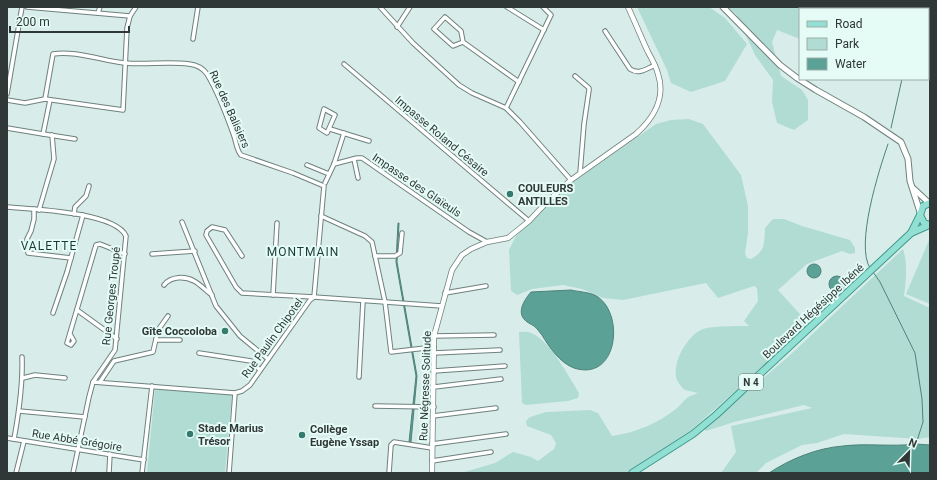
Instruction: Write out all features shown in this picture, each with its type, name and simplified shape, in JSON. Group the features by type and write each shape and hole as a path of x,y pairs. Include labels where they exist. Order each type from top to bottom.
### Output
{"main road":[{"path":"722,7 780,65 799,79"},
{"path":"800,80 864,117 898,139 904,147 908,159 912,186 921,220 929,225"},
{"path":"912,186 930,203 923,206 920,214"},
{"name":"Boulevard Hégésippe Ibéné","path":"911,233 920,214"},
{"name":"Boulevard Hégésippe Ibéné","path":"632,473 641,471 693,434 716,415 911,233 929,225"}],"street":[{"path":"7,94 22,7"},
{"path":"27,7 130,16"},
{"path":"98,14 100,7"},
{"path":"7,100 25,103 45,99 123,110 127,28 130,16 136,7"},
{"path":"193,39 198,7"},
{"path":"380,7 413,43 459,85 472,93 506,108 571,180"},
{"path":"397,27 410,7"},
{"path":"507,7 544,30"},
{"path":"506,108 520,82 551,15 543,7"},
{"name":"Rue Négresse Solitude","path":"432,473 434,336 451,269 462,255 471,249 487,242 508,238 529,221 571,180 644,127 654,114 660,100 661,87 659,76 628,7"},
{"path":"463,42 453,46 434,29 445,17 461,31 463,42 520,82"},
{"path":"605,31 630,69 634,72 641,72 655,65"},
{"name":"Rue des Balisiers","path":"45,99 53,54 58,53 125,63 190,64 202,68 207,74 215,91 234,136 239,153 324,186 321,216"},
{"name":"Impasse Roland Césaire","path":"344,64 529,221"},
{"path":"575,76 589,88 583,131 580,173"},
{"path":"43,134 50,100"},
{"path":"324,109 335,115 330,129 327,133 319,128 324,109"},
{"path":"7,128 75,139"},
{"path":"330,129 369,141"},
{"path":"325,183 334,164 344,133"},
{"path":"39,210 54,159 52,135"},
{"name":"Impasse des Glaïeuls","path":"354,159 362,158 469,232 487,242"},
{"path":"334,164 354,159 358,178"},
{"path":"307,165 329,174"},
{"path":"74,214 75,206 86,196 89,186"},
{"name":"Rue Georges Troupé","path":"7,206 83,215 113,224 121,229 126,236 117,338 114,352 94,382 89,397 74,473"},
{"path":"34,209 34,219 27,239 28,253 71,258"},
{"path":"53,313 83,215"},
{"path":"242,256 225,230 212,227 207,231 206,235 239,291 246,294 314,297 321,216 368,237 372,242 385,302 391,352 434,347"},
{"path":"182,222 216,306 240,336 268,359"},
{"path":"273,295 277,223"},
{"path":"375,256 395,256 400,253 402,233"},
{"path":"70,334 96,245 100,244 125,254"},
{"path":"152,254 195,251"},
{"path":"164,285 172,279 187,279 194,281 212,295"},
{"path":"446,293 486,286"},
{"name":"Rue Paulin Chipotel","path":"235,393 250,385 310,300 314,297 442,306"},
{"path":"359,377 363,301"},
{"path":"77,310 117,338"},
{"path":"100,382 114,361 153,352 160,327 168,316"},
{"path":"434,336 494,335"},
{"path":"156,340 180,340"},
{"path":"434,353 500,350"},
{"path":"199,353 251,361 260,370"},
{"path":"14,439 23,378 22,357"},
{"path":"434,371 505,366"},
{"path":"23,378 35,375 65,378"},
{"path":"434,387 501,379"},
{"path":"94,382 235,393 229,473"},
{"path":"142,473 152,386"},
{"path":"375,406 434,407"},
{"path":"433,416 496,408"},
{"path":"19,411 85,417"},
{"path":"389,473 391,445 394,442 432,446 506,434"},
{"name":"Rue Abbé Grégoire","path":"7,438 144,460"},
{"path":"22,473 16,472 24,441"},
{"path":"432,461 491,452"},
{"path":"109,473 110,454"}],"green space":[{"path":"637,7 709,7 725,18 747,44 725,81 691,92 671,83 667,70"},
{"path":"728,7 897,7 799,8 799,39 777,30 772,42 781,76 802,90 808,100 808,120 794,130 777,123 772,102 773,80 755,55 736,14"},
{"path":"689,119 703,124 741,175 748,206 748,233 745,253 747,258 751,259 762,250 765,228 773,219 784,219 802,226 850,240 855,248 855,253 850,254 842,251 807,264 778,290 809,324 792,341 689,432 625,473 461,473 495,463 513,452 531,457 538,461 554,449 556,443 551,435 527,426 526,421 530,417 546,412 590,410 598,413 612,436 638,430 654,423 676,409 687,398 698,393 685,390 677,380 676,373 678,358 691,337 697,332 707,328 749,326 744,321 758,301 757,288 754,286 718,298 706,283 623,300 603,298 582,289 563,285 532,289 517,295 511,291 509,250 516,236 568,186 656,124 671,120"},
{"path":"930,238 930,304 906,294"},
{"path":"903,249 906,266 904,296 930,308 930,437 918,439 844,434 817,443 802,445 766,463 756,473 721,473 736,452 731,426 812,408 804,405 734,422 706,431 704,429 789,356"},
{"path":"519,332 530,332 545,343 558,359 579,393 578,398 568,401 526,405 522,403"},
{"name":"Stade Marius Trésor","path":"155,389 232,395 225,473 147,473"}],"water":[{"path":"398,223 397,262 417,376 411,442 409,442 416,376 396,262"},
{"path":"811,264 817,264 821,268 821,274 817,278 811,278 807,274 807,268"},
{"path":"837,276 844,281 845,284 840,291 837,292 830,287 829,284 834,277"},
{"path":"571,290 588,293 598,297 606,306 612,318 614,332 608,357 600,365 588,370 574,368 560,359 537,328 524,319 521,312 526,298 531,292"},
{"path":"852,445 930,445 930,473 769,473 804,455 833,447"}],"waterway":[{"path":"891,128 902,80"},
{"path":"870,268 866,257 865,243 867,226 874,189 888,144"},
{"path":"873,272 880,282 915,353 922,399 923,422 916,444"}],"place":[{"name":"COULEURS ANTILLES","path":"510,194"},
{"name":"Gîte Coccoloba","path":"225,331"},
{"name":"Stade Marius Trésor","path":"190,434"},
{"name":"Collège Eugène Yssap","path":"302,435"}],"district":[{"name":"VALETTE","path":"49,246"},
{"name":"MONTMAIN","path":"303,252"}]}
